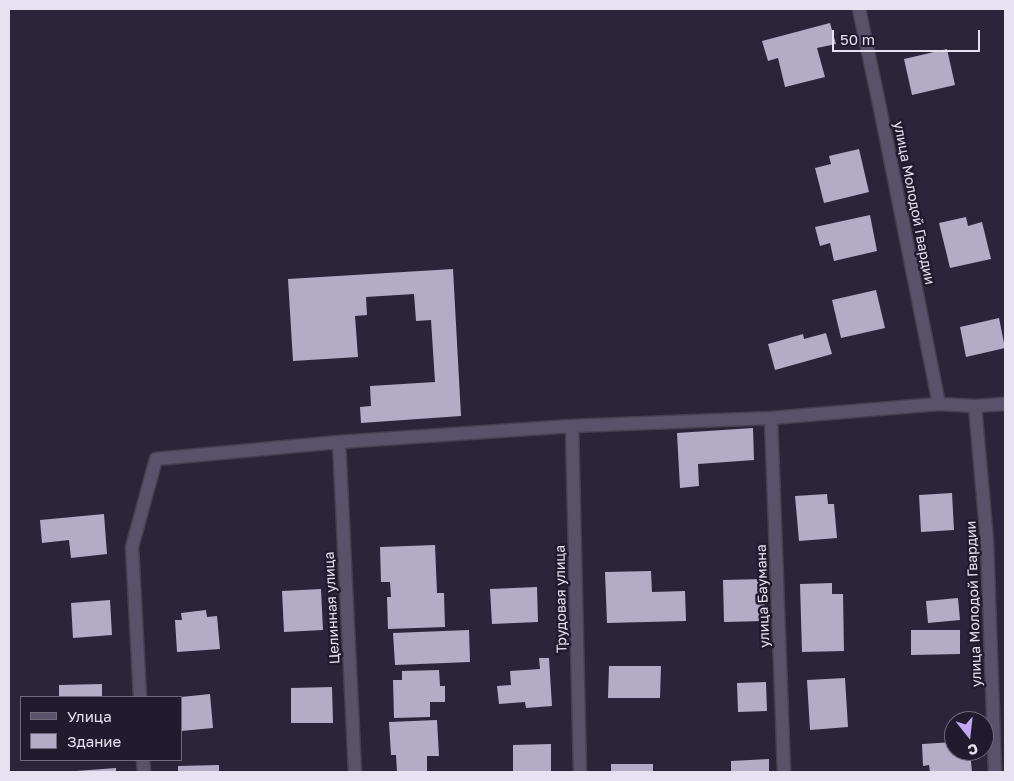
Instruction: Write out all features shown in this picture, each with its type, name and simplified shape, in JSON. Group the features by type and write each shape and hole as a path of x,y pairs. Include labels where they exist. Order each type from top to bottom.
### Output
{"street":[{"name":"улица Молодой Гвардии","path":"859,9 939,404"},
{"path":"140,696 132,547 156,460 339,442 572,426 771,418 939,404 975,406 1005,404"},
{"name":"улица Молодой Гвардии","path":"975,406 987,541 995,772"},
{"name":"улица Баумана","path":"771,418 784,772"},
{"name":"Трудовая улица","path":"572,426 580,772"},
{"name":"Целинная улица","path":"339,442 355,772"}],"building":[{"path":"830,23 836,44 817,48 825,77 785,87 778,58 768,61 762,41"},
{"path":"947,49 955,85 912,95 904,59"},
{"path":"859,149 869,192 824,203 815,168 831,164 829,156"},
{"path":"870,215 877,251 834,261 830,243 820,246 815,227"},
{"path":"966,217 968,226 982,222 991,259 950,268 939,223"},
{"path":"453,269 461,416 361,423 360,407 371,406 370,386 435,382 431,320 416,321 414,294 366,297 367,315 355,316 358,357 293,361 288,279"},
{"path":"876,290 885,328 841,338 832,300"},
{"path":"999,318 1005,348 966,357 960,327"},
{"path":"826,333 832,354 775,370 768,344 803,334 804,339"},
{"path":"753,428 754,460 698,464 699,486 680,488 677,433"},
{"path":"952,493 954,530 921,532 919,495"},
{"path":"827,494 828,504 834,504 837,538 799,541 795,496"},
{"path":"104,514 107,554 71,558 69,540 42,543 40,520"},
{"path":"435,545 437,593 444,593 445,627 388,629 387,597 391,597 390,582 381,582 380,547"},
{"path":"651,571 652,592 685,591 686,621 607,623 605,572"},
{"path":"764,579 765,621 724,622 723,580"},
{"path":"832,583 832,594 843,594 844,651 802,652 800,584"},
{"path":"537,587 538,622 492,624 490,589"},
{"path":"321,589 323,630 284,632 282,591"},
{"path":"958,598 960,620 928,623 926,601"},
{"path":"110,600 112,635 73,638 71,603"},
{"path":"206,610 207,617 217,616 220,649 177,652 175,620 182,620 181,613"},
{"path":"469,630 470,662 395,665 393,633"},
{"path":"911,630 960,630 960,654 911,655"},
{"path":"539,658 549,658 552,706 526,708 525,702 499,704 497,686 511,685 510,671 540,669"},
{"path":"609,666 661,666 660,698 608,698"},
{"path":"439,670 440,686 445,686 445,702 430,702 430,717 394,718 393,680 402,680 402,671"},
{"path":"845,678 848,727 810,730 807,680"},
{"path":"766,682 767,711 738,712 737,683"},
{"path":"102,684 102,696 59,696 59,685"},
{"path":"332,687 333,723 291,723 291,688"},
{"path":"210,694 213,728 182,731 182,697"},
{"path":"437,720 439,756 427,756 427,772 397,772 396,755 391,755 389,722"},
{"path":"944,743 944,761 971,761 972,772 930,772 929,765 923,766 922,744"},
{"path":"551,744 551,772 513,772 513,745"},
{"path":"769,759 769,772 731,772 731,761"},
{"path":"611,764 653,764 653,772 611,772"},
{"path":"219,765 219,772 178,772 178,766"},
{"path":"116,768 116,772 76,772 76,771"}]}
